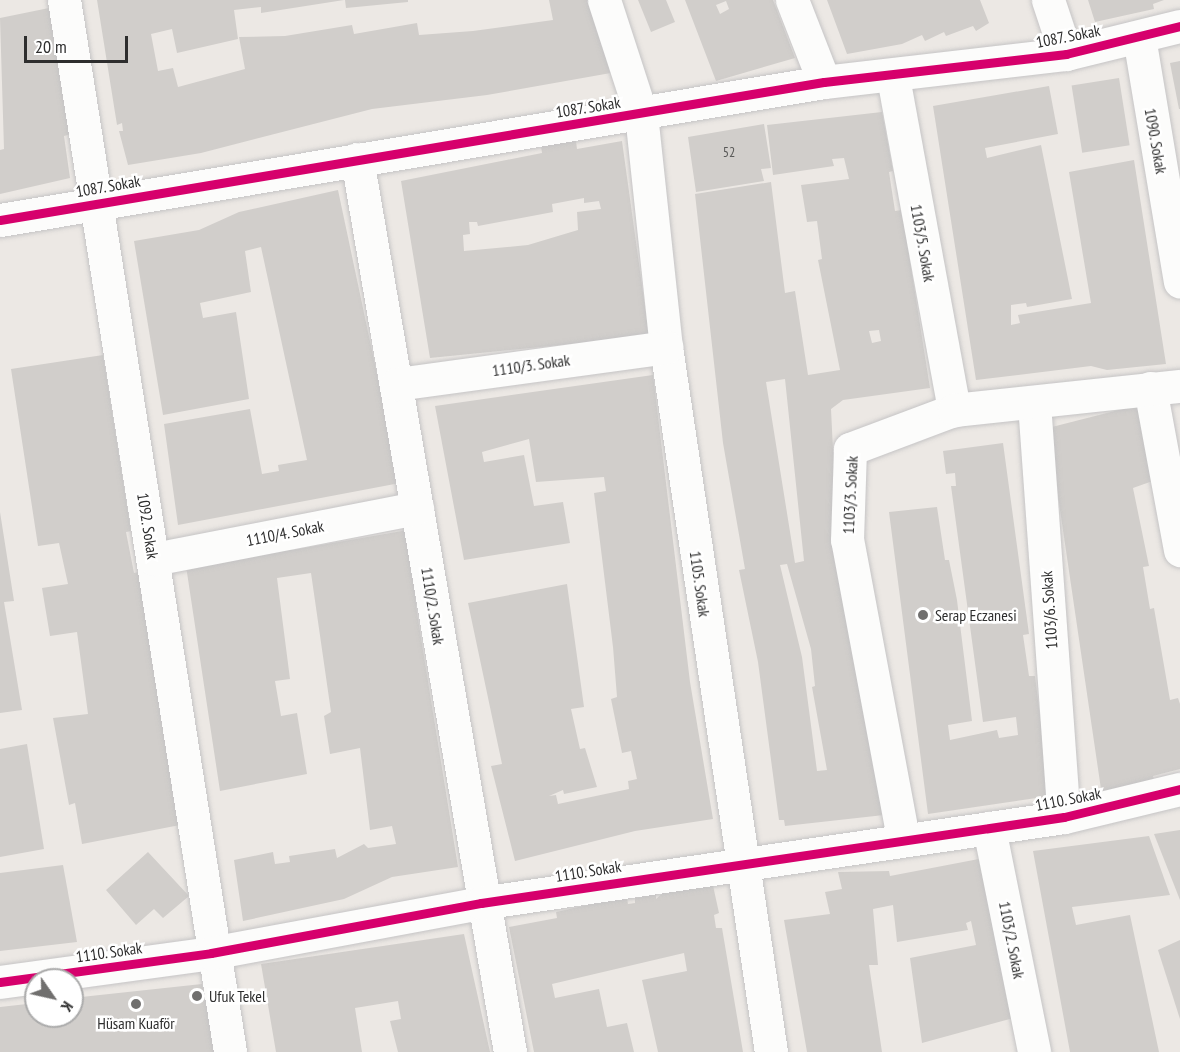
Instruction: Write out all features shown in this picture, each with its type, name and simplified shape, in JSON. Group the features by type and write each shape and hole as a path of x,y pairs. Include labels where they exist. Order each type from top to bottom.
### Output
{"street":[{"name":"1092. Sokak","path":"64,0 94,203 154,559 211,954 230,1052"},
{"name":"1105. Sokak","path":"604,0 641,114 666,347 740,865 771,1052"},
{"path":"792,0 824,82"},
{"path":"1048,0 1066,54"},
{"name":"1087. Sokak","path":"0,220 824,82 893,77 1066,54 1180,26"},
{"name":"1090. Sokak","path":"1139,37 1180,282"},
{"name":"1103/5. Sokak","path":"893,77 954,410"},
{"name":"1110/2. Sokak","path":"357,159 397,384 481,903 510,1052"},
{"name":"1110/3. Sokak","path":"397,384 666,347"},
{"path":"1165,387 1180,550"},
{"name":"1103/3. Sokak","path":"903,838 847,540 850,449 954,410 1165,387"},
{"name":"1103/6. Sokak","path":"1034,403 1064,817"},
{"name":"1110/4. Sokak","path":"154,559 417,508"},
{"name":"1110. Sokak","path":"0,982 211,954 481,903 740,865 903,838 1064,817 1180,789"},
{"name":"1103/2. Sokak","path":"989,828 1034,1052"}],"building":[{"path":"97,0 344,0 261,13 261,7 234,10 238,39 177,53 172,29 151,34 158,71 173,68 178,87 245,69 239,37 285,36 352,25 354,34 417,23 419,35 473,31 553,20 549,0 593,0 622,71 487,95 372,109 201,153 128,165 119,131 123,131 122,123 117,125"},
{"path":"345,0 408,0 408,2 346,8"},
{"path":"638,0 666,0 675,22 651,32"},
{"path":"685,0 773,0 795,58 716,81","holes":["726,1 729,9 720,14 716,5"]},
{"path":"827,0 980,0 989,23 976,31 973,26 946,36 944,32 925,41 922,35 902,44 847,54"},
{"path":"1088,0 1164,0 1153,4 1154,9 1095,22"},
{"path":"49,8 71,134 64,136 70,178 0,194 0,150 4,149 0,18"},
{"path":"1180,61 1180,109 1179,109 1170,63"},
{"path":"1119,78 1130,145 1082,153 1072,86"},
{"path":"1049,86 1058,134 985,148 987,158 1041,145 1072,299 1027,307 1026,303 1011,305 1011,325 1020,323 1018,315 1091,303 1069,172 1134,160 1166,364 1107,370 1091,366 976,380 933,106"},
{"path":"882,112 893,171 889,172 895,211 902,210 930,388 843,400 831,409 835,491 884,815 785,826 784,820 779,820 758,662 739,570 745,569 723,443 695,194 771,182 785,293 795,291 808,375 840,370 818,260 822,259 817,221 807,222 801,185 849,179 844,158 832,159 834,166 773,175 767,125","holes":["879,330 881,341 872,343 869,331","785,379 804,561 795,563 766,382","787,564 811,649 815,686 812,687 827,770 817,771 802,657 780,565"]},
{"path":"764,124 771,168 761,169 764,181 696,192 688,137"},
{"path":"575,134 577,149 622,141 649,336 430,358 401,181 542,153 540,140","holes":["584,198 584,203 599,201 601,209 577,212 578,230 528,245 464,251 463,235 470,234 469,222 477,222 478,226 553,212 552,204"]},
{"path":"338,190 400,483 178,525 164,424 250,409 262,474 279,471 278,465 307,460 261,247 245,251 251,292 200,303 203,318 236,312 249,399 163,415 134,241 199,230 239,212"},
{"path":"103,355 131,531 126,532 134,573 139,572 180,825 82,844 75,803 69,805 53,718 88,714 77,632 50,636 42,588 68,584 59,543 38,546 11,369"},
{"path":"653,375 690,682 713,819 635,831 515,861 491,766 502,764 468,603 567,584 584,707 571,709 580,749 585,748 597,787 564,794 563,790 549,796 556,795 558,804 629,789 628,781 637,779 631,751 622,753 611,699 617,697 613,647 594,493 606,491 604,477 536,482 529,439 482,452 484,462 524,455 534,506 563,502 570,543 464,560 435,406"},
{"path":"1146,403 1161,478 1133,488 1149,566 1143,567 1150,609 1154,608 1170,700 1178,698 1180,704 1180,769 1153,776 1155,785 1102,796 1048,428"},
{"path":"1003,443 1029,634 1023,635 1029,676 1035,676 1050,796 928,814 889,512 937,507 945,560 949,560 957,600 972,721 948,725 950,740 997,730 999,738 1018,735 1016,717 983,722 951,486 956,486 955,473 946,474 943,451"},
{"path":"0,512 14,601 4,602 22,710 0,713"},
{"path":"408,530 417,613 458,867 392,877 344,899 243,921 234,860 273,852 275,864 290,862 289,856 335,849 337,858 364,844 368,848 396,844 392,826 370,830 360,748 330,754 324,716 331,712 311,573 277,578 290,679 275,681 281,716 297,713 307,774 220,791 186,566 291,546 292,550"},
{"path":"27,744 44,849 0,857 0,749"},
{"path":"1180,830 1180,900 1154,834"},
{"path":"1149,836 1170,895 1072,907 1076,925 1130,915 1159,1052 1070,1052 1033,851"},
{"path":"148,852 189,896 163,918 154,909 136,925 106,890"},
{"path":"984,858 1017,1017 922,1043 910,958 976,945 971,921 966,923 968,930 897,942 893,905 873,909 878,965 869,965 882,1052 807,1052 784,920 830,914 825,892 842,889 838,872 889,871 890,876"},
{"path":"63,865 77,942 0,951 0,873"},
{"path":"712,881 719,913 714,915 716,928 722,928 743,1052 658,1052 642,980 687,971 684,953 552,984 555,998 599,989 607,1027 627,1023 634,1052 534,1052 509,927 557,918 556,912 592,904 627,898 628,904 635,903 635,898 656,894 656,899 665,891"},
{"path":"464,934 490,1052 398,1052 390,1021 401,1019 398,1001 355,1008 362,1052 276,1052 261,964"},
{"path":"1180,940 1180,1019 1158,950"},
{"path":"202,984 219,1052 0,1052 0,1007 24,1004 24,1028 84,1028 84,997"}],"cycle path":[{"path":"0,220 824,82 1066,54 1180,26"},
{"path":"0,982 211,953 481,903 1064,817 1180,789"}],"place":[{"name":"Serap Eczanesi","path":"923,615"},
{"name":"Ufuk Tekel","path":"197,996"},
{"name":"Hüsam Kuaför","path":"136,1004"}]}
